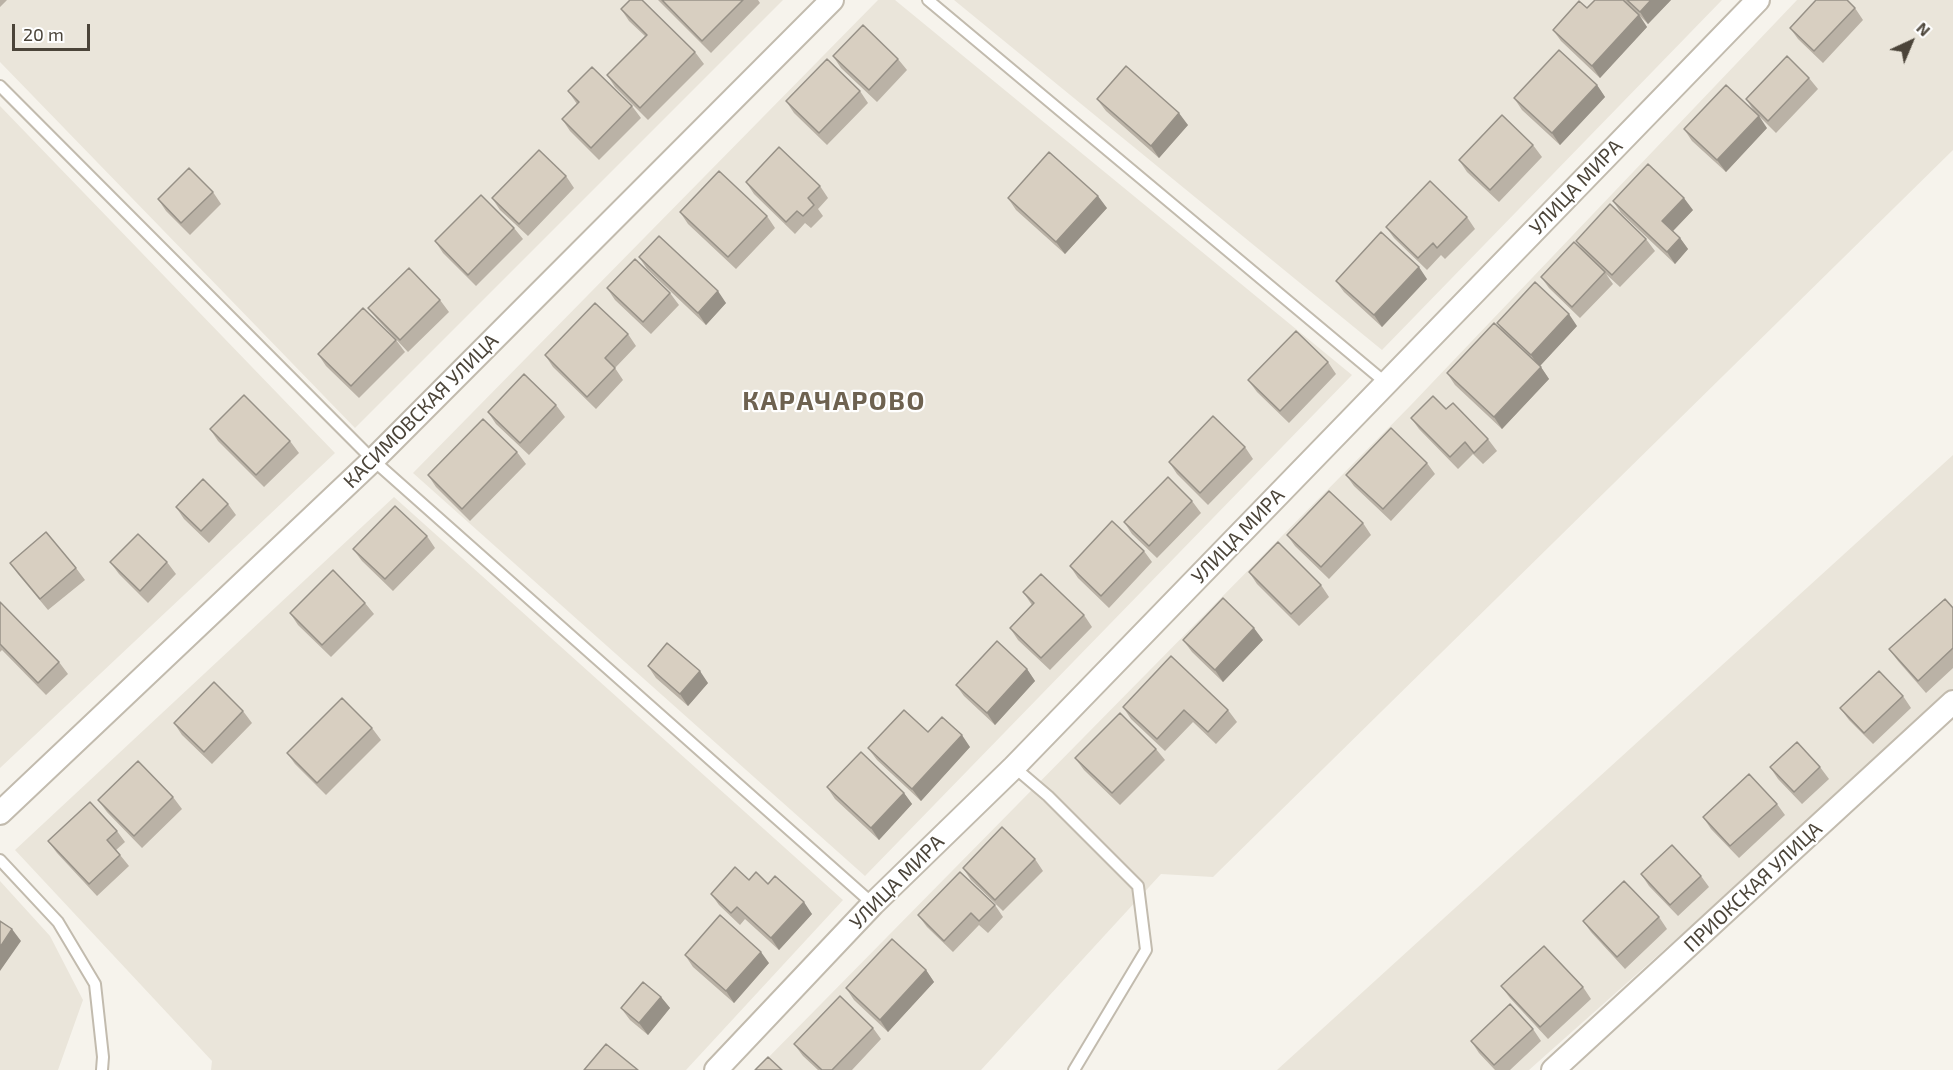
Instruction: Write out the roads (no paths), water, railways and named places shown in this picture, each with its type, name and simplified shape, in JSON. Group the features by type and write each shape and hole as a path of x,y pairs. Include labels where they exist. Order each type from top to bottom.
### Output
{"street":[{"name":"КАСИМОВСКАЯ УЛИЦА","path":"0,813 373,460 832,0"},
{"name":"УЛИЦА МИРА","path":"716,1070 873,904 1014,767 1758,0"},
{"name":"ПРИОКСКАЯ УЛИЦА","path":"1553,1070 1953,702"}],"lane":[{"path":"928,0 1386,383"},
{"path":"0,86 373,460 873,904"},
{"path":"1014,767 1048,796 1138,886 1146,950 1074,1070"},
{"path":"0,860 58,922 95,984 103,1057 102,1070"}],"district":[{"name":"КАРАЧАРОВО","path":"834,401"}]}
